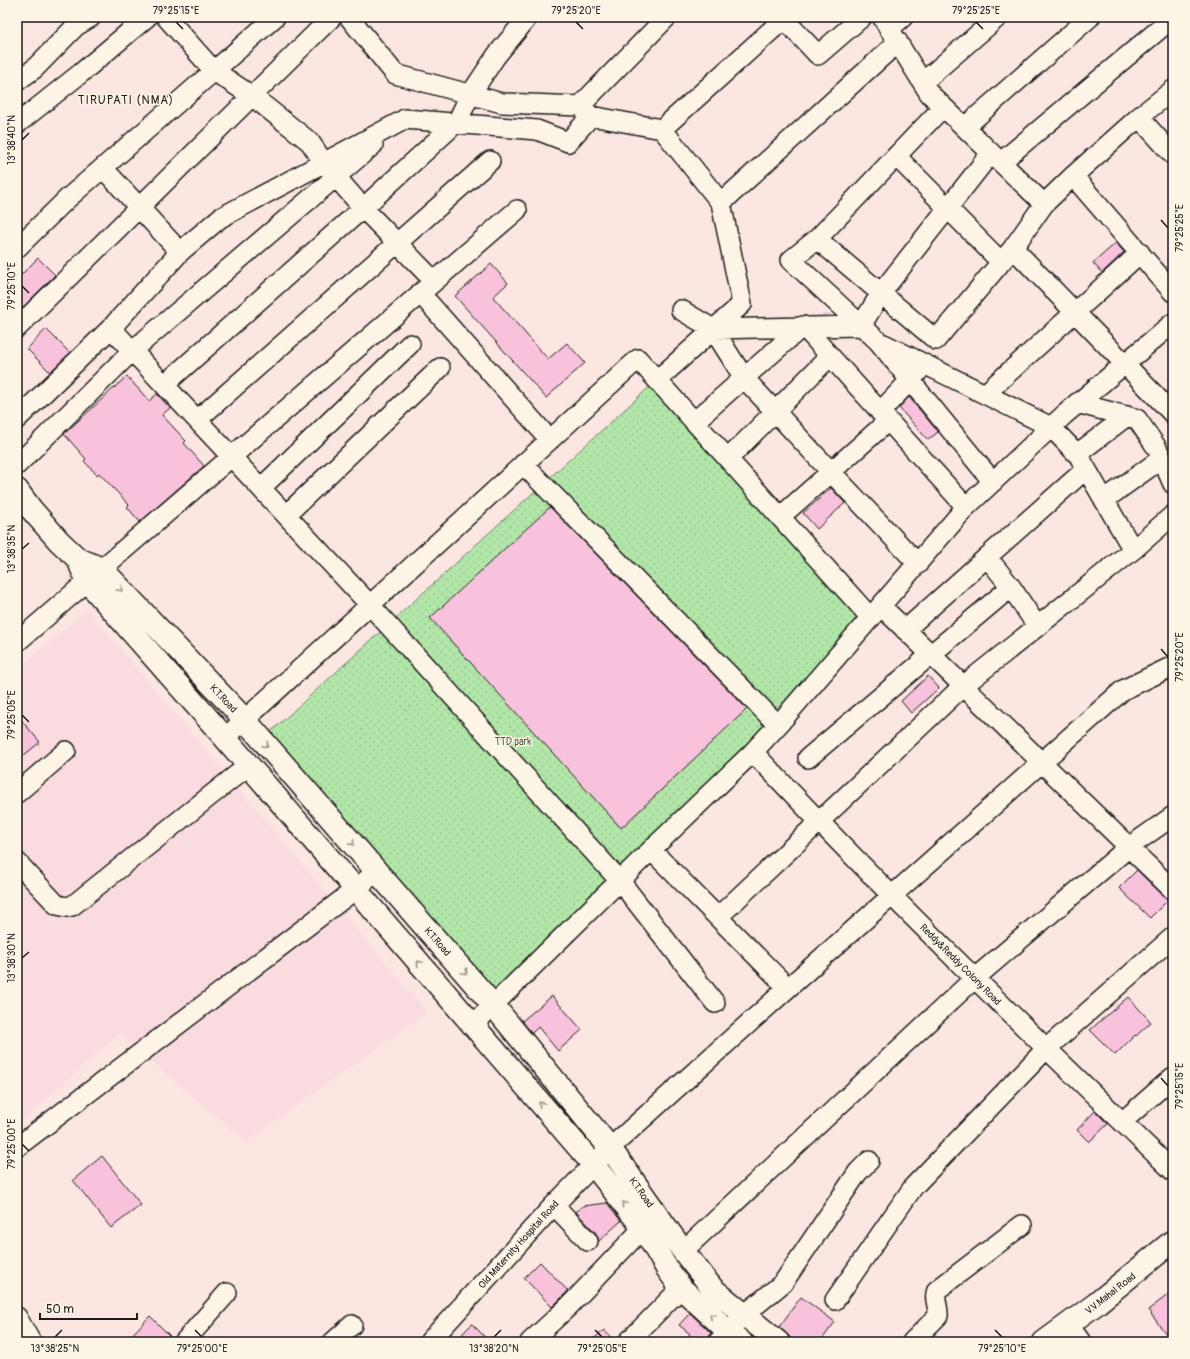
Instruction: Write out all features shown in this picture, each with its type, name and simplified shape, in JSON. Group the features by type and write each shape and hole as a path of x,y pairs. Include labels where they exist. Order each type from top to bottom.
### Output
{"main road":[{"name":"K.T.Road","path":"17,490 36,514 78,559 245,720 493,1005 610,1148 683,1251 713,1289 778,1342"},
{"name":"K.T.Road","path":"94,575 226,738 593,1164 643,1228 666,1268 681,1288 729,1339"},
{"name":"V.V.Mahal Road","path":"1044,1342 1096,1304 1173,1241"},
{"name":"V.V.Mahal Road","path":"1074,1340 1173,1258"}],"street":[{"path":"17,81 34,69 76,26 91,17"},
{"path":"17,124 81,73 147,17"},
{"path":"166,17 214,71 252,96 310,142 324,163 363,208 398,243 427,287 550,440"},
{"path":"17,248 67,200 275,17"},
{"path":"17,328 332,17"},
{"path":"349,17 395,74 502,103 586,111 662,129 721,203 742,304 657,380"},
{"path":"164,385 363,208 457,122 470,95 496,56 528,17"},
{"path":"17,419 111,328 180,252 220,218 405,119 457,122 537,130 568,142 586,111 667,17"},
{"path":"662,129 785,18 818,54 862,17"},
{"path":"922,82 998,17"},
{"path":"965,127 1090,17"},
{"path":"713,329 860,326 881,293 948,208 996,157 1169,23"},
{"path":"721,203 893,26 929,93 1044,204"},
{"path":"780,517 830,472 884,417 910,380 924,365 936,340 1013,248 1044,204 1139,117 1173,90"},
{"path":"944,107 817,239 791,260 878,341 993,482"},
{"path":"1139,117 1173,155"},
{"path":"17,465 132,352 400,122"},
{"path":"896,156 1001,262"},
{"path":"197,420 490,161"},
{"path":"103,168 180,252"},
{"path":"1073,176 1173,292"},
{"path":"17,642 517,210"},
{"path":"817,239 936,340"},
{"path":"1013,248 1173,414"},
{"path":"985,394 1140,253"},
{"path":"681,310 713,329 744,378 830,472 918,564"},
{"path":"473,1025 778,726 966,508 1051,427 1173,323"},
{"path":"803,326 966,508"},
{"path":"694,422 803,326"},
{"path":"111,328 370,605 620,881 715,1003"},
{"path":"878,341 1051,427 1082,461 1133,550"},
{"path":"261,488 410,344"},
{"path":"728,459 830,356"},
{"path":"226,738 638,359 780,517 876,612 905,630 1173,890"},
{"path":"286,515 440,368"},
{"path":"1078,403 1137,419 1157,448 1173,484"},
{"path":"905,630 987,557 1127,416"},
{"path":"1104,500 1161,459"},
{"path":"523,464 778,726"},
{"path":"718,917 963,686 1133,550 1173,515"},
{"path":"987,557 1011,587 1037,626"},
{"path":"808,758 1011,587"},
{"name":"Old Maternity Hospital Road","path":"429,1342 554,1205 610,1148 1123,690 1173,666"},
{"path":"17,793 66,751"},
{"name":"Reddy&Reddy Colony Road","path":"753,752 818,822 892,896 1173,1171"},
{"path":"17,862 56,905 68,907 72,906 249,765"},
{"path":"683,1251 975,978 1129,847 1173,816"},
{"path":"651,850 788,988"},
{"path":"17,1147 377,872"},
{"path":"835,1300 914,1186 1047,1048 1173,938"},
{"path":"1122,1122 1173,1077"},
{"path":"729,1339 744,1315 783,1283 858,1172 869,1161"},
{"path":"554,1205 588,1241"},
{"path":"912,1342 938,1316 935,1293 937,1290 1022,1225"},
{"path":"530,1342 568,1307 643,1228"},
{"path":"628,1342 681,1288"},
{"path":"184,1342 227,1293"},
{"path":"17,1317 31,1342"},
{"path":"333,1342 352,1325"}],"shaded area":[{"path":"87,610 427,1012 247,1142 119,1034 17,1125 17,670"}],"green space":[{"name":"TTD park","path":"657,380 871,618 778,725 492,993 267,735"}],"building":[{"path":"1116,243 1124,252 1102,273 1093,263"},
{"path":"38,258 55,275 17,313 17,279"},
{"path":"491,264 508,283 493,297 548,359 567,343 585,363 546,398 455,296"},
{"path":"46,329 70,353 50,372 27,349"},
{"path":"127,376 149,401 157,394 170,408 162,415 186,441 184,443 204,466 140,522 127,507 129,505 99,473 97,475 84,461 86,459 64,434"},
{"path":"909,397 938,432 928,440 899,408"},
{"path":"831,488 845,503 817,529 803,513"},
{"path":"550,507 747,709 621,828 430,618"},
{"path":"928,676 939,688 911,713 901,701"},
{"path":"17,715 40,742 17,761"},
{"path":"1137,870 1168,900 1150,918 1119,888"},
{"path":"552,996 582,1030 558,1051 538,1027 532,1033 522,1021"},
{"path":"1128,997 1151,1022 1136,1036 1135,1035 1115,1055 1090,1030"},
{"path":"1095,1111 1108,1124 1089,1142 1077,1130"},
{"path":"102,1156 141,1205 111,1228 73,1180"},
{"path":"607,1203 621,1221 599,1241 596,1233 576,1212 583,1206"},
{"path":"540,1262 568,1291 552,1307 524,1278"},
{"path":"1173,1291 1173,1342 1172,1342 1148,1310"},
{"path":"801,1297 835,1322 820,1342 790,1342 790,1337 779,1327"},
{"path":"690,1313 711,1333 707,1339 707,1342 682,1342 690,1334 679,1325"},
{"path":"150,1316 173,1339 173,1342 125,1342"},
{"path":"472,1324 490,1342 470,1342 462,1334"},
{"path":"604,1330 615,1342 590,1342"}],"district":[{"name":"TIRUPATI (NMA)","path":"126,100"}]}
